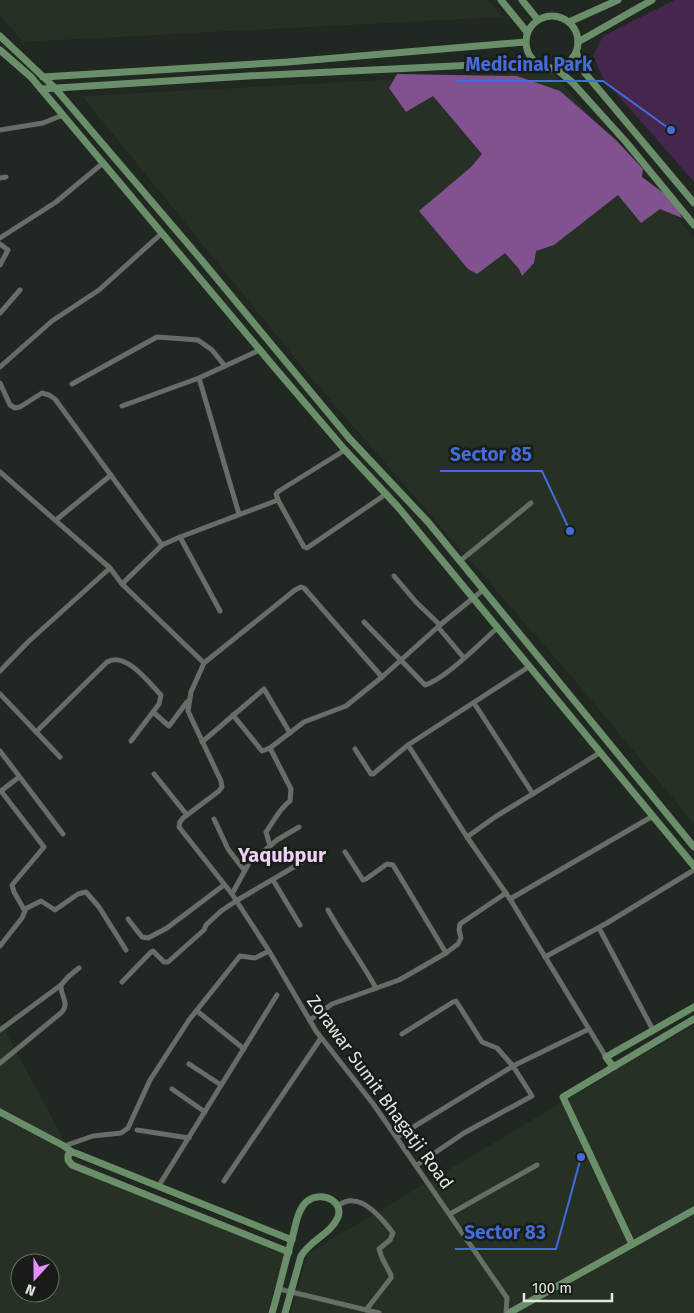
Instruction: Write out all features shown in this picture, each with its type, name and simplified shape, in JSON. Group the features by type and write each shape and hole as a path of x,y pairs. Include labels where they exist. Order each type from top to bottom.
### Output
{"street":[{"path":"501,0 528,32"},
{"path":"522,0 538,20"},
{"path":"569,22 618,0"},
{"path":"578,42 652,0"},
{"path":"41,89 248,76 534,62 544,67 555,68 565,64 576,52 578,42 575,31 569,22 554,16 538,20 528,32 525,42 528,53 534,62"},
{"path":"0,36 55,88 199,257 349,438 428,522 694,846"},
{"path":"30,77 288,62 525,42"},
{"path":"0,50 41,89 260,350 386,494 694,866"},
{"path":"576,52 586,73 694,203"},
{"path":"555,68 572,82 620,136 694,225"},
{"path":"0,130 43,123 63,115"},
{"path":"0,238 56,202 103,163"},
{"path":"0,367 52,320 99,290 162,233"},
{"path":"0,244 8,250 0,265"},
{"path":"0,313 20,290"},
{"path":"72,384 157,337 198,340 212,350 226,366"},
{"path":"122,406 199,378 260,350"},
{"path":"199,378 239,514"},
{"path":"0,383 10,405 15,408 20,407 42,393 49,394 75,426 162,545"},
{"path":"349,438 343,447 279,490 276,494 304,547 307,548 386,494"},
{"path":"0,472 110,568 122,584 204,663"},
{"path":"56,520 111,475"},
{"path":"122,584 162,545 278,500"},
{"path":"460,561 532,504"},
{"path":"180,537 220,610"},
{"path":"0,671 28,642 110,568"},
{"path":"394,576 439,626 464,658"},
{"path":"152,712 169,726 189,700 204,663 301,586 382,677"},
{"path":"233,715 262,752 270,748 304,722 346,706 483,590"},
{"path":"364,622 425,685 431,683 464,658 497,628"},
{"path":"36,732 107,662 116,659 134,667 161,695 161,699 131,741"},
{"path":"355,749 372,775 408,745 530,666"},
{"path":"202,742 264,689 290,733"},
{"path":"1,698 60,757"},
{"path":"154,774 188,815 222,787 221,781 188,711 189,700"},
{"path":"474,703 533,794"},
{"path":"408,745 467,837 510,899 611,1064 615,1066"},
{"path":"270,748 291,789 290,801 280,808 278,816 266,832 270,846"},
{"path":"0,751 63,834"},
{"path":"467,837 495,817 601,752"},
{"path":"19,777 1,792 44,847 12,885 14,892 25,909"},
{"name":"Zorawar Sumit Bhagatji Road","path":"188,815 180,822 179,827 232,894 269,951 321,1038 397,1137 507,1298 507,1313"},
{"path":"510,899 653,816"},
{"path":"214,819 228,849 244,870"},
{"path":"232,894 249,863 270,846 299,827"},
{"path":"345,852 363,880 387,864 393,865 446,953"},
{"path":"122,982 152,951 164,962 168,962 204,930 206,925 221,911 304,860"},
{"path":"546,957 599,928 694,870"},
{"path":"273,880 300,925"},
{"path":"128,919 142,937 148,938 167,928 224,885"},
{"path":"0,946 22,918 25,909 41,901 55,910 78,894 86,892 99,907 126,950"},
{"path":"310,1020 332,1004 399,980 446,953 458,944 461,938 458,930 460,924 506,893"},
{"path":"328,910 376,988"},
{"path":"599,928 653,1030"},
{"path":"64,1146 93,1136 121,1133 128,1128 150,1080 196,1010 240,956 255,958 269,951"},
{"path":"0,1030 61,985 79,968"},
{"path":"0,1063 65,1009 66,1002 61,992 61,985"},
{"path":"158,1187 276,995"},
{"path":"402,1034 456,1001 482,1042 497,1048 513,1066 532,1096 464,1133 416,1165"},
{"path":"606,1056 694,1006"},
{"path":"196,1010 244,1049"},
{"path":"632,1244 563,1097 694,1019"},
{"path":"397,1137 513,1066 589,1029"},
{"path":"224,1181 321,1038"},
{"path":"189,1064 222,1085"},
{"path":"172,1089 205,1112"},
{"path":"0,1112 72,1152 292,1240"},
{"path":"137,1130 189,1138"},
{"path":"72,1152 68,1155 68,1160 72,1165 289,1252"},
{"path":"450,1214 537,1164"},
{"path":"272,1313 292,1240 295,1221 301,1207 313,1196 322,1197 338,1206 338,1217 333,1226 310,1244 301,1256 284,1313"},
{"path":"338,1206 348,1201 360,1202 371,1210 393,1233 393,1236 379,1249 391,1278 366,1310"},
{"path":"507,1313 694,1210"},
{"path":"279,1289 379,1313"}],"shaded area":[{"path":"0,0 488,0 503,17 23,42 0,15"},
{"path":"675,0 694,0 694,182 603,78 593,56 603,36"},
{"path":"546,65 694,238 694,824 578,684 312,379 82,96 476,75 535,69"},
{"path":"397,74 517,76 560,91 616,140 643,169 642,177 673,200 682,218 660,209 641,223 618,195 554,245 536,251 534,263 522,276 519,269 505,253 477,274 468,269 419,211 471,167 482,154 433,96 406,112 389,88"},
{"path":"0,1021 74,1159 285,1254 267,1313 0,1313"},
{"path":"694,1025 694,1313 291,1313 308,1253"}],"place":[{"name":"Medicinal Park","path":"671,130"},
{"name":"Sector 85","path":"570,531"},
{"name":"Sector 83","path":"581,1157"}],"district":[{"name":"Yaqubpur","path":"282,855"}]}
